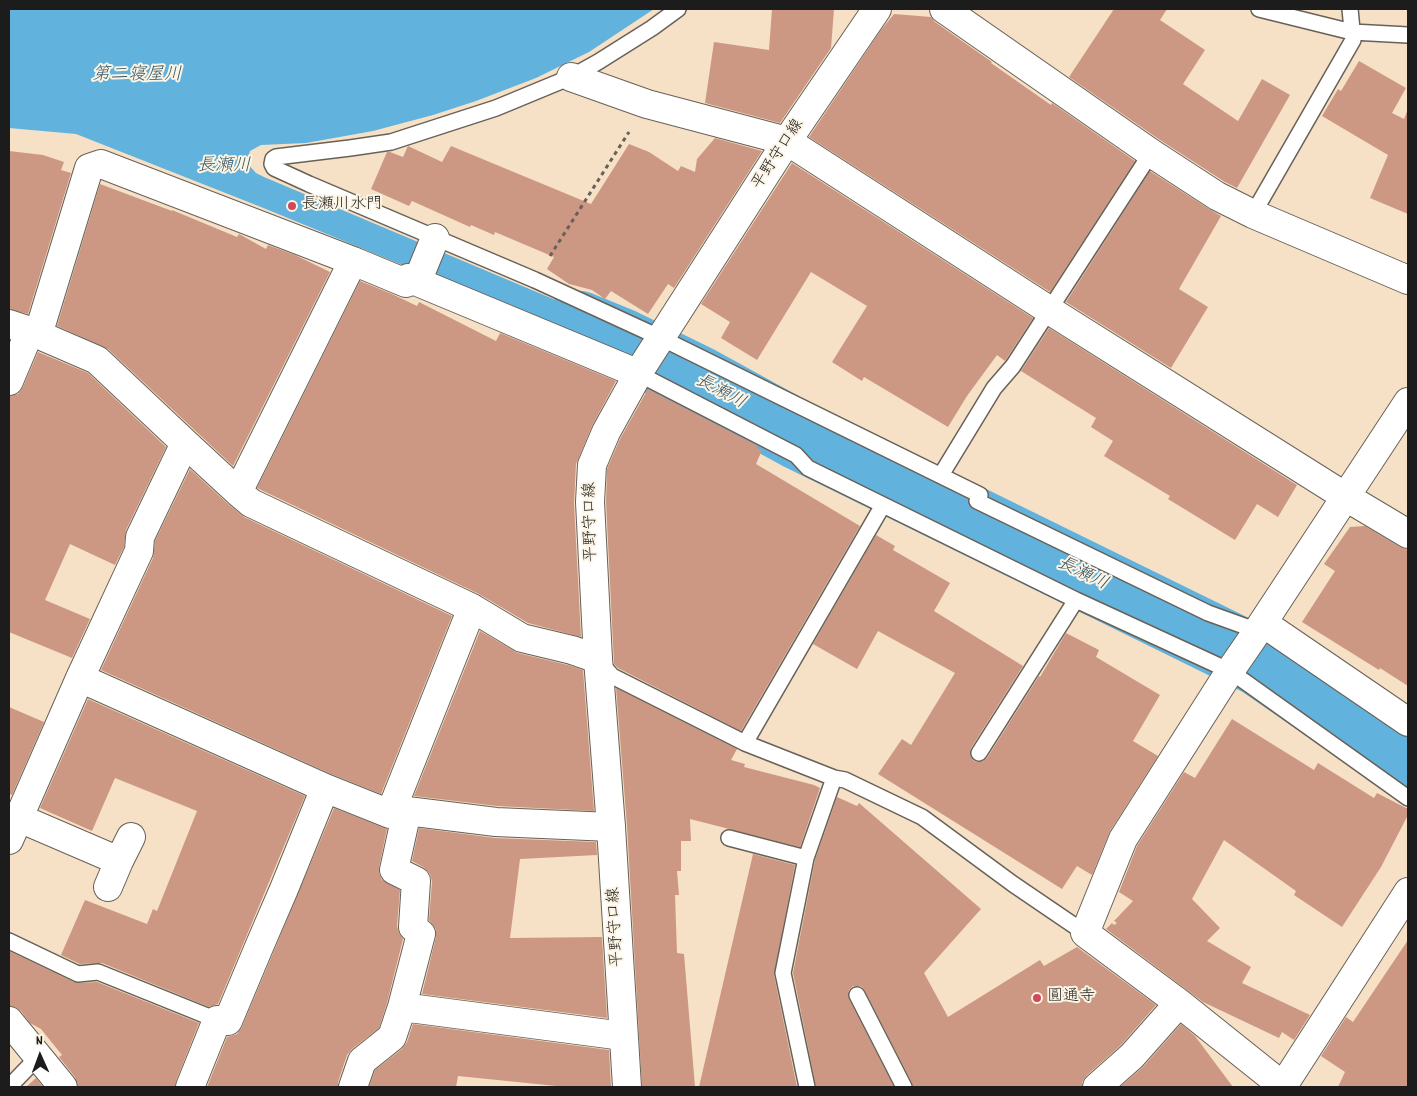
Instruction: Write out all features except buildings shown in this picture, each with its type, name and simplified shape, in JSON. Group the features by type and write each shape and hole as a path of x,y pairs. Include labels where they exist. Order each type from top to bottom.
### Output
{"street":[{"name":"平野守口線","path":"627,1087 611,827 598,658 590,502 592,465 606,432 641,370 787,141 877,9"},
{"path":"944,9 1151,153 1217,196 1253,214 1408,280"},
{"path":"572,77 647,104 787,141 1050,310 1346,497 1408,534"},
{"path":"9,381 26,330 89,168 101,164 406,283 408,278 418,279 641,370"},
{"path":"418,279 434,241"},
{"path":"238,492 353,261"},
{"path":"26,330 97,360 251,502 472,608 522,638 598,658"},
{"path":"1408,402 1232,668 1124,839 1085,933 1179,1004 1277,1084 1408,892"},
{"path":"119,861 14,829 80,678 139,551 140,537 185,443"},
{"path":"353,1087 362,1060 392,1037 421,934 413,927 416,881 394,870 399,813 472,608"},
{"path":"1258,631 1408,722"},
{"path":"80,678 326,788 399,813 496,822 611,827"},
{"path":"190,1087 217,1020 228,1022 326,788"},
{"path":"108,887 131,836"},
{"path":"1097,1087 1132,1056 1179,1004"},
{"path":"402,1006 623,1036"},
{"path":"9,1021 63,1087"}],"lane":[{"path":"678,9 630,42 572,77 496,108 391,142 276,157 273,159 272,164 274,168 434,241 535,280 941,475 980,495 977,501 1208,613 1258,631"},
{"path":"1259,9 1352,32 1408,34"},
{"path":"1253,214 1353,40 1350,9"},
{"path":"941,475 994,388 1013,366 1151,153"},
{"path":"641,370 796,455 808,468 1076,600 1232,668 1408,798"},
{"path":"745,743 883,505"},
{"path":"979,753 1076,600"},
{"path":"598,658 612,676 745,743 834,778 845,780 922,817 1013,884 1085,933"},
{"path":"807,1087 783,973 806,858 834,778"},
{"path":"729,838 806,858"},
{"path":"9,941 78,974 98,972 217,1020"},
{"path":"857,995 904,1087"},
{"path":"9,1087 38,1057"}],"path":[{"path":"535,280 647,104"}],"water":[{"name":"第二寝屋川","path":"9,9 654,9 589,52 536,78 476,101 373,131 306,143 261,145 250,151 247,163 256,173 264,177 648,339 671,351 658,372 634,360 261,207 76,134 9,128"}],"waterway":[{"name":"長瀬川","path":"578,325 622,343 696,379 798,435 1260,662 1408,764"}],"place":[{"name":"長瀬川水門","path":"292,206"},
{"name":"圓通寺","path":"1037,998"}]}
